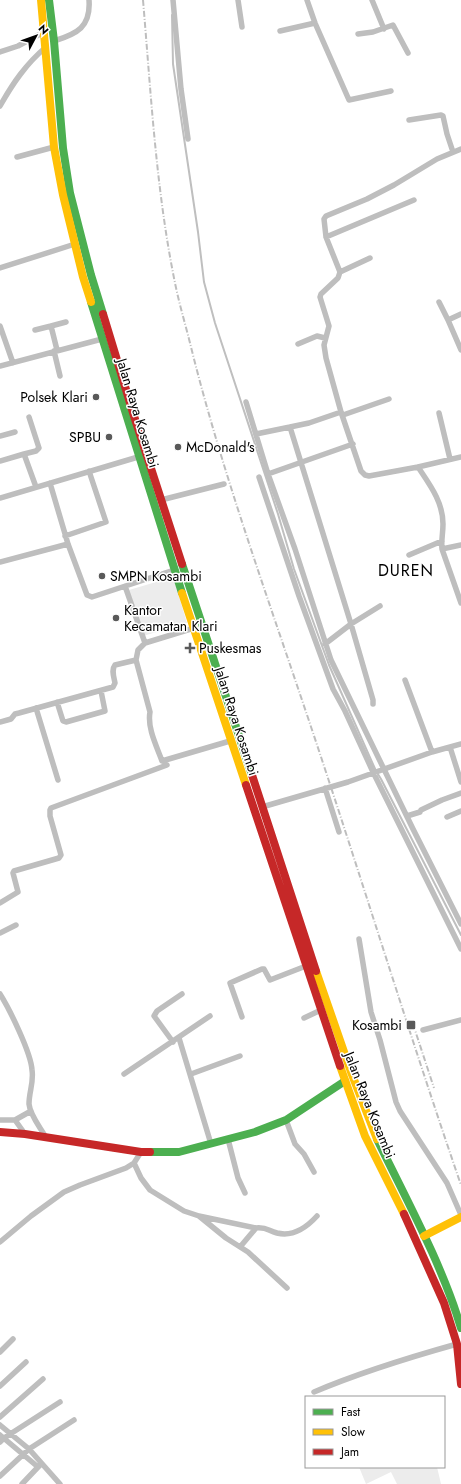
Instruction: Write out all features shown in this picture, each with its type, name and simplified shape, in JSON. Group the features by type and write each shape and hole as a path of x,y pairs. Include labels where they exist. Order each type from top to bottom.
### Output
{"main road":[{"name":"Jalan Raya Kosambi","path":"40,0 46,46 54,147 62,194 74,244 102,339 139,451 161,500 350,1072 374,1133 424,1236 454,1304 461,1328"},
{"name":"Jalan Raya Kosambi","path":"49,0 54,41 62,141 70,193 139,451 174,570 230,741 365,1136 408,1222 444,1303 457,1344 461,1384"},
{"path":"0,1132 45,1136 141,1152 179,1152 255,1132 286,1120 345,1081"},
{"path":"424,1236 461,1216"}],"street":[{"path":"54,41 66,37 82,27 89,15 89,0"},
{"path":"173,0 181,89 188,139"},
{"path":"238,0 242,27"},
{"path":"307,0 315,23 349,100 391,91"},
{"path":"372,0 384,28"},
{"path":"280,32 315,23"},
{"path":"358,34 373,32 393,25 408,53"},
{"path":"0,52 27,42 44,32"},
{"path":"0,106 17,77 46,46"},
{"path":"409,120 441,115 443,116 453,152"},
{"path":"16,157 54,147"},
{"path":"461,149 437,159 394,185 367,199 328,215 324,220 326,238 340,272 338,278 320,295 329,326 324,345 326,358 342,414 361,471 365,475 369,476 461,457"},
{"path":"326,238 414,200"},
{"path":"0,268 74,244"},
{"path":"340,272 370,258"},
{"path":"439,302 461,350"},
{"path":"448,320 461,314"},
{"path":"35,330 66,322"},
{"path":"0,326 13,362"},
{"path":"51,326 60,376"},
{"path":"298,344 317,336 325,338"},
{"path":"0,366 102,339"},
{"path":"256,434 310,423 389,399"},
{"path":"246,402 268,474 273,503 323,649 332,689 349,709 378,770 407,816 461,924"},
{"path":"439,413 450,459"},
{"path":"0,461 36,450 38,448 29,417"},
{"path":"290,427 351,624 373,704"},
{"path":"0,436 15,432"},
{"path":"268,474 353,444"},
{"path":"0,498 89,471 139,451"},
{"path":"24,454 36,487"},
{"path":"418,467 431,486 442,510 442,549 461,603"},
{"path":"65,536 106,522 89,471"},
{"path":"259,477 273,503 326,661 461,949"},
{"path":"50,483 65,536 87,595 92,597 174,570"},
{"path":"161,500 224,484"},
{"path":"409,555 442,541"},
{"path":"0,562 68,544"},
{"path":"442,549 461,545"},
{"path":"125,586 145,644"},
{"path":"323,649 351,624 380,606"},
{"path":"202,626 145,644 138,650 136,660 150,712 148,719 162,762 230,741"},
{"path":"0,722 11,719 15,714 101,691 115,685 113,669 115,665 136,660"},
{"path":"405,680 432,752"},
{"path":"58,702 64,721 66,722 106,711 101,691"},
{"path":"36,708 58,780"},
{"path":"262,807 348,782 378,770 461,744"},
{"path":"450,748 461,782"},
{"path":"0,903 18,892 13,874 14,871 59,858 61,855 50,816 51,808 167,765"},
{"path":"325,788 339,832"},
{"path":"407,816 461,793"},
{"path":"447,817 461,812"},
{"path":"0,933 16,925"},
{"path":"359,939 371,1012 396,1102 400,1111 447,1183 461,1216"},
{"path":"242,1017 230,983 262,969 264,969 268,979 271,980 306,966"},
{"path":"0,994 18,1029 29,1056 33,1083 29,1105 45,1136"},
{"path":"173,1042 154,1016 157,1011 182,994"},
{"path":"304,1018 321,1010"},
{"path":"124,1074 210,1016"},
{"path":"423,1030 461,1020"},
{"path":"179,1038 211,1144"},
{"path":"190,1074 240,1056"},
{"path":"0,1120 15,1120 31,1111"},
{"path":"15,1120 25,1134"},
{"path":"286,1120 295,1144 304,1154 314,1172"},
{"path":"228,1139 238,1178 246,1193"},
{"path":"0,1242 64,1192 116,1172 134,1163 141,1152"},
{"path":"134,1163 141,1178 150,1190 184,1211 199,1216 256,1228 266,1227 279,1233 287,1234 307,1226 317,1216"},
{"path":"199,1216 211,1227 248,1252 287,1288"},
{"path":"240,1247 256,1228"},
{"path":"0,1352 13,1339"},
{"path":"314,1392 357,1374 457,1344"},
{"path":"0,1386 26,1362"},
{"path":"0,1417 43,1379"},
{"path":"1,1438 11,1434 60,1402"},
{"path":"0,1476 29,1449 74,1420"},
{"path":"0,1425 29,1449 40,1465 56,1483"},
{"path":"1,1438 40,1465"},
{"path":"22,1484 40,1465"}],"shaded area":[{"path":"173,577 187,623 143,636 129,590"},
{"path":"359,1468 437,1468 441,1484 397,1484 391,1472 366,1484"}],"waterway":[{"path":"172,15 173,64 204,282 215,323 278,514 294,569 329,665 376,771 461,935"}],"railway":[{"path":"143,0 155,142 168,248 202,389 228,479 323,763 461,1185"},
{"path":"413,1024 434,1088"}],"traffic: fast":[{"path":"49,0 63,148 70,193 91,275 103,314"},
{"path":"91,302 182,593"},
{"path":"182,564 252,775"},
{"path":"150,1152 179,1152 255,1132 286,1120 345,1081"},
{"path":"377,1139 434,1256 461,1328"}],"traffic: slow":[{"path":"41,0 54,147 63,195 83,277 91,302"},
{"path":"182,593 246,785"},
{"path":"316,971 351,1072 377,1139"},
{"path":"340,1066 365,1136 404,1214"},
{"path":"424,1236 461,1217"}],"traffic: jam":[{"path":"103,314 182,564"},
{"path":"252,775 316,971"},
{"path":"246,785 340,1066"},
{"path":"0,1132 25,1134 141,1152 150,1152"},
{"path":"404,1214 444,1303 457,1344 461,1384"}],"place":[{"name":"Polsek Klari","path":"96,397"},
{"name":"SPBU","path":"109,437"},
{"name":"McDonald's","path":"178,447"},
{"name":"SMPN Kosambi","path":"102,576"},
{"name":"Kantor Kecamatan Klari","path":"116,618"},
{"name":"Puskesmas","path":"190,648"},
{"name":"Kosambi","path":"411,1025"}],"district":[{"name":"DUREN","path":"406,570"}]}
